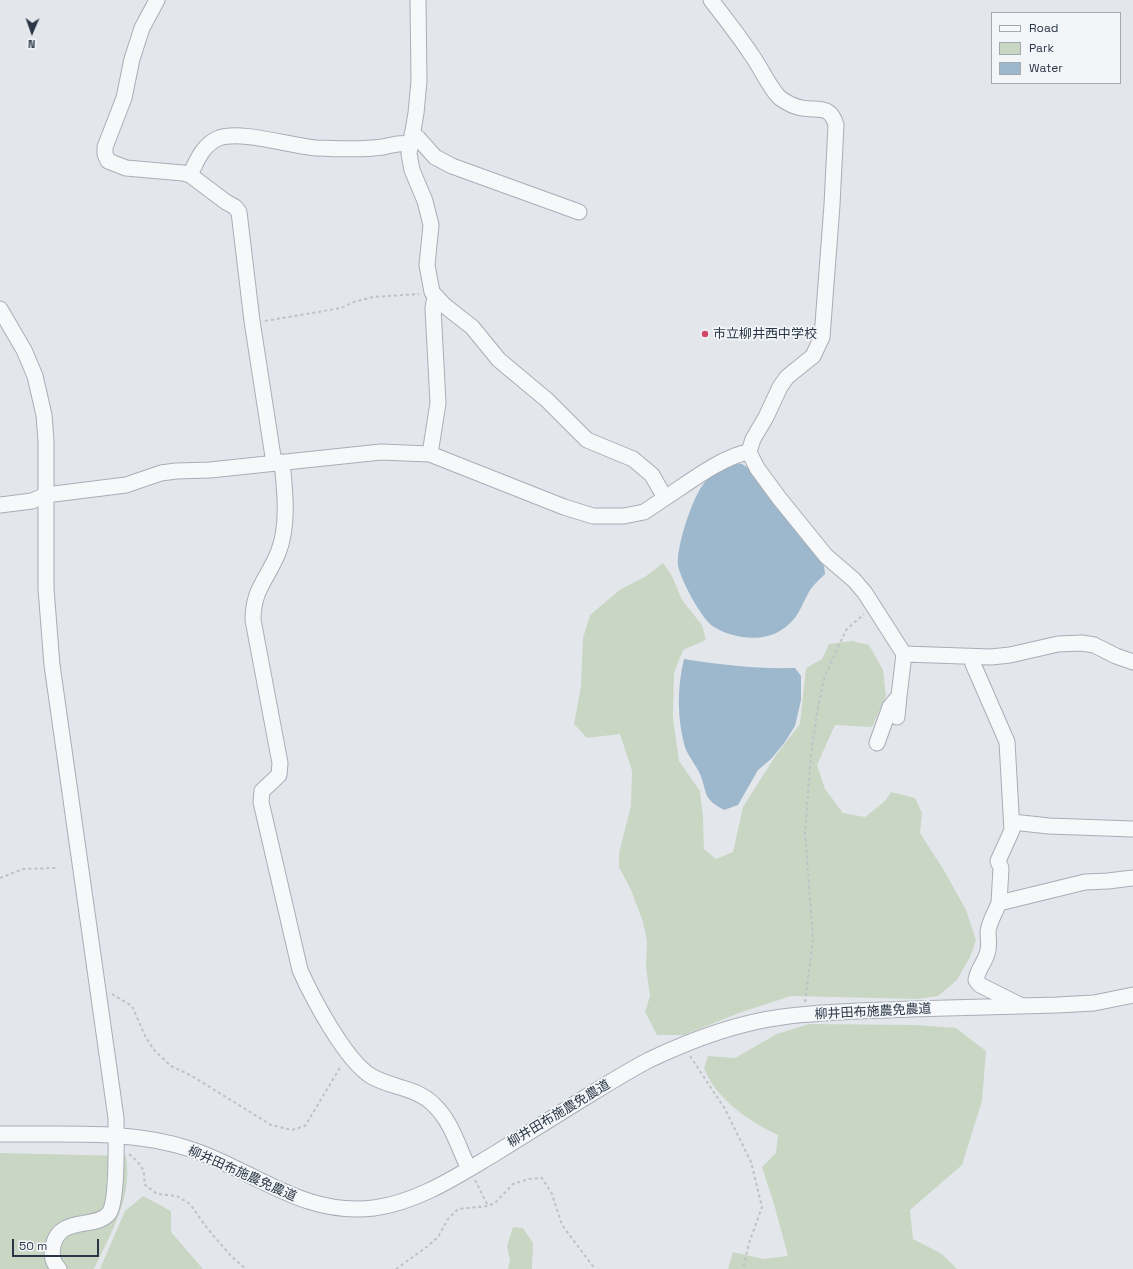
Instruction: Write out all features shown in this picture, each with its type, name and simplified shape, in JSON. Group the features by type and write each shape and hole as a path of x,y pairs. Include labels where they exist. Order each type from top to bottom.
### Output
{"street":[{"path":"157,0 142,28 132,59 124,98 105,147 105,154 108,161 126,168 183,173 190,176 226,202 236,207 239,212 252,321 278,463 284,536 278,553 256,594 253,606 253,620 280,763 279,775 262,791 261,802 300,970 316,1004 330,1027 349,1052 370,1075 387,1083 406,1088 425,1097 434,1105 443,1115 457,1139 469,1169"},
{"path":"418,0 419,81 409,154 412,170 425,201 431,225 427,265 434,294 433,315 438,403 430,454"},
{"path":"712,0 751,54 778,96 790,105 827,111 834,117 836,125 832,205 822,337 813,356 787,377 780,387 766,417 752,439 749,452 757,468 779,498 826,556 854,580 904,654 897,717"},
{"path":"190,176 202,150 218,138 228,136 245,137 292,146 316,148 383,147 418,138 436,156 452,166 579,212"},
{"path":"434,294 472,327 500,360 547,400 587,440 633,459 652,475 665,498"},
{"path":"0,309 24,350 40,395 44,415 46,441 46,588 52,665 114,1099 116,1142 113,1203 109,1213 101,1218 63,1229 54,1240 52,1251 54,1264 58,1269"},
{"path":"0,505 32,501 46,495 126,485 161,473 210,470 381,452 430,454 564,507 593,516 624,516 644,512 725,459 736,454 749,452"},
{"path":"904,654 974,657 1010,655 1058,644 1082,643 1094,645 1116,656 1133,662"},
{"path":"974,657 973,664 1007,742 1012,822 1012,830 998,861 1001,868 999,903 990,926 987,957 978,969 976,980 980,985 1020,1006"},
{"path":"877,743 890,707 899,696"},
{"path":"1012,822 1072,827 1133,829"},
{"path":"999,903 1085,882 1108,882 1133,878"},
{"name":"柳井田布施農免農道","path":"0,1134 116,1142 158,1141 190,1149 222,1162 273,1189 299,1199 322,1206 348,1209 372,1208 411,1199 469,1169 630,1071 669,1051 694,1041 753,1023 803,1015 836,1012 1094,1003 1133,995"}],"path":[{"path":"252,321 271,321 341,308 354,302 373,297 434,294"},
{"path":"803,1015 813,939 805,833 811,754 818,707 826,676 846,630 872,607"},
{"path":"0,878 23,869 56,868"},
{"path":"97,984 132,1006 146,1038 155,1051 171,1066 192,1076 271,1124 283,1128 292,1130 305,1126 349,1052"},
{"path":"689,1055 724,1109 751,1162 762,1207 749,1243 743,1269"},
{"path":"116,1142 142,1167 145,1173 144,1184 157,1194 176,1196 190,1204 206,1228 231,1256 246,1269"},
{"path":"469,1169 488,1206"},
{"path":"396,1269 438,1237 448,1219 458,1210 488,1206 495,1203 513,1184 529,1179 542,1178 552,1194 562,1225 595,1269"}],"green space":[{"path":"663,563 672,576 682,600 702,625 706,640 683,650 674,673 673,718 679,761 700,791 703,817 704,849 716,859 733,852 743,807 776,755 800,724 806,668 822,659 829,644 852,641 869,645 883,670 886,696 872,727 835,725 817,765 825,789 843,813 865,817 885,801 891,792 915,798 922,813 920,833 945,872 966,910 976,940 970,957 957,980 938,996 917,999 791,996 739,1013 684,1035 657,1035 645,1012 650,996 646,967 647,941 643,922 631,890 619,867 619,853 631,806 632,771 620,734 587,738 574,724 581,686 583,638 590,615 621,589 645,577"},
{"path":"809,1024 915,1025 956,1028 986,1051 982,1101 962,1165 910,1210 913,1239 942,1254 957,1269 728,1269 733,1252 763,1259 788,1256 762,1167 776,1153 778,1135 742,1114 726,1100 709,1079 704,1068 708,1056 735,1058 777,1034"},
{"path":"0,1153 126,1156 126,1186 123,1200 119,1214 94,1269 0,1269"},
{"path":"143,1196 171,1211 171,1232 203,1269 100,1269 125,1211"},
{"path":"513,1227 523,1228 533,1243 532,1269 508,1269 510,1260 507,1246"}],"water":[{"path":"733,463 742,464 753,471 784,515 824,566 825,574 810,590 794,619 785,628 763,637 754,638 729,634 721,631 709,623 692,599 678,565 682,534 695,498 705,482 711,476"},
{"path":"684,659 740,666 795,668 801,676 801,700 795,726 785,742 771,759 758,770 738,805 724,810 709,799 700,774 685,747 682,736 679,714 679,692"}],"place":[{"name":"市立柳井西中学校","path":"705,334"}]}
